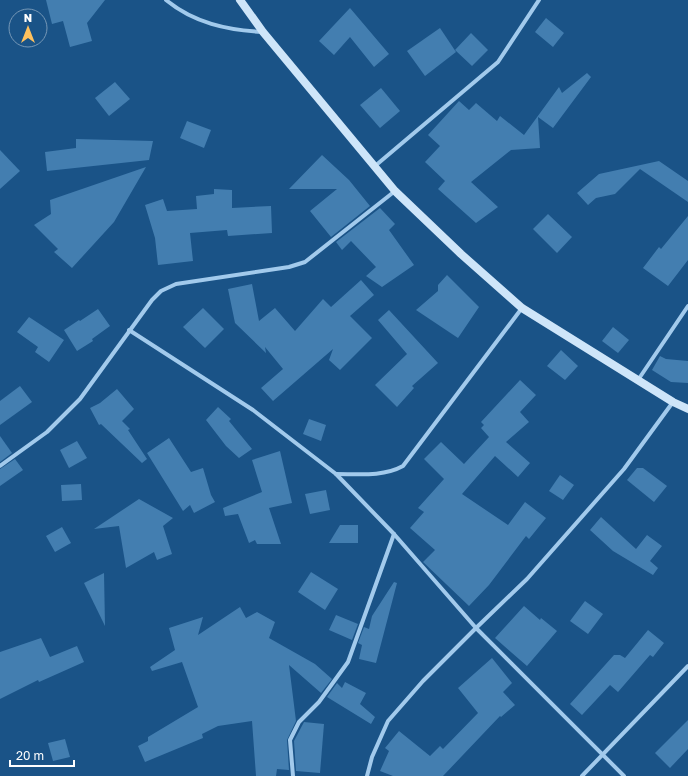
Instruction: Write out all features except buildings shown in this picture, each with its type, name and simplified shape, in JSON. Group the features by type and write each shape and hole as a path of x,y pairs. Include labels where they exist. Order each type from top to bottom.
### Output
{"street":[{"path":"166,0 174,7 210,25 238,31 263,32"},
{"path":"240,0 263,32 395,191 461,254 522,308 673,402 688,409"},
{"path":"375,167 498,62 539,0"},
{"path":"0,466 47,432 80,399 129,330 152,300 161,291 176,284 289,268 305,262 395,191"},
{"path":"638,380 688,306"},
{"path":"336,474 384,473 393,471 403,466 522,308"},
{"path":"129,330 253,410 336,474 394,534 476,628 601,755 624,776"},
{"path":"367,776 372,756 388,721 423,681 527,579 624,469 673,402"},
{"path":"293,776 290,740 299,722 319,702 348,662 360,633 394,534"},
{"path":"582,776 688,666"}]}
